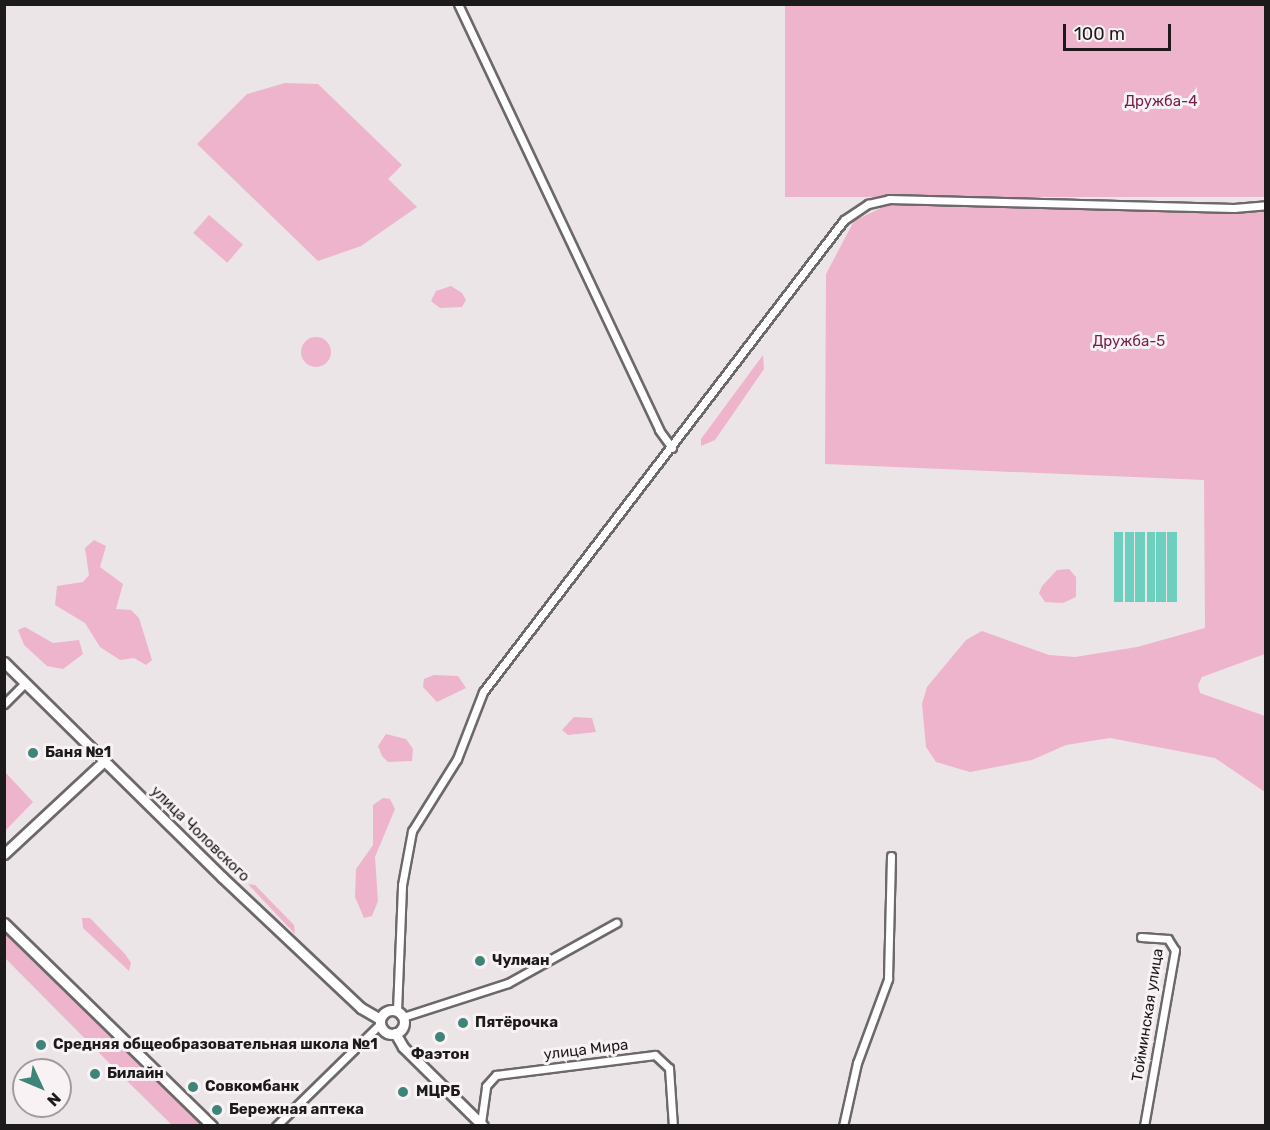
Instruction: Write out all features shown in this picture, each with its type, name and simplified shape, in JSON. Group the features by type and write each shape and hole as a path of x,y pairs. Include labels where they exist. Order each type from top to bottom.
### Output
{"street":[{"path":"458,4 672,448"},
{"path":"395,1034 403,1027 400,1014 402,885 417,819 457,759 483,692 672,448 825,241 868,204 890,199 1234,208 1266,205"},
{"name":"улица Чоловского","path":"4,662 361,1008 380,1022"},
{"path":"4,704 25,683"},
{"path":"4,854 104,761"},
{"path":"843,1125 857,1063 888,979 891,856"},
{"path":"4,922 212,1125"},
{"path":"276,1125 380,1022 386,1011 400,1014 508,984 616,923"},
{"name":"Тойминская улица","path":"1141,937 1168,939 1174,950 1144,1125"},
{"path":"380,1022 386,1032 395,1034 403,1047 482,1124"},
{"name":"улица Мира","path":"482,1124 486,1086 496,1076 655,1055 669,1068 673,1125"}],"green space":[{"name":"Дружба-4","path":"785,5 1265,5 1265,197 785,197"},
{"path":"285,83 318,84 402,165 388,179 417,207 361,246 318,261 197,144 247,94"},
{"name":"Дружба-5","path":"889,204 1265,208 1265,654 1202,677 1198,685 1200,693 1265,716 1265,792 1215,758 1110,738 1066,745 1032,760 970,772 936,762 926,747 922,704 927,687 966,640 982,631 1049,655 1075,657 1137,647 1205,628 1204,480 825,464 826,274 854,221"},
{"path":"209,215 243,245 227,263 193,233"},
{"path":"451,286 462,293 466,300 462,307 440,308 431,301 436,291"},
{"path":"316,337 327,341 331,352 327,363 316,367 305,363 301,352 305,341"},
{"path":"763,355 764,369 715,440 701,446 701,439"},
{"path":"94,540 106,546 100,567 123,584 116,609 131,610 139,618 152,660 146,665 134,658 120,660 100,647 85,623 55,605 57,586 83,582 89,575 85,548"},
{"path":"1069,569 1076,577 1076,597 1063,603 1045,602 1039,593 1042,586 1057,570"},
{"path":"25,627 53,643 79,640 83,654 63,669 47,666 24,645 18,630"},
{"path":"434,675 458,676 466,688 437,702 423,687 424,679"},
{"path":"574,717 592,718 596,732 568,735 562,730"},
{"path":"386,734 406,739 413,749 412,761 388,762 382,756 378,746"},
{"path":"5,772 33,802 5,831"},
{"path":"383,798 390,799 395,809 375,857 378,901 372,916 364,918 355,897 356,869 373,845 373,805"},
{"path":"248,884 255,885 294,925 295,934"},
{"path":"82,918 90,918 125,954 131,963 129,971 83,928"},
{"path":"4,928 204,1125 172,1125 128,1082 5,958"}],"shaded area":[{"path":"1114,532 1123,532 1123,602 1114,602"},
{"path":"1125,532 1134,532 1134,602 1125,602"},
{"path":"1135,532 1145,532 1145,602 1135,602"},
{"path":"1147,532 1155,532 1155,602 1147,602"},
{"path":"1156,532 1166,532 1166,602 1156,602"},
{"path":"1167,532 1177,532 1177,602 1167,602"}],"place":[{"name":"Баня №1","path":"33,753"},
{"name":"Чулман","path":"480,961"},
{"name":"Пятёрочка","path":"463,1023"},
{"name":"Фаэтон","path":"440,1037"},
{"name":"Средняя общеобразовательная школа №1","path":"41,1045"},
{"name":"Билайн","path":"95,1074"},
{"name":"Совкомбанк","path":"193,1087"},
{"name":"МЦРБ","path":"403,1092"},
{"name":"Бережная аптека","path":"217,1110"}]}
